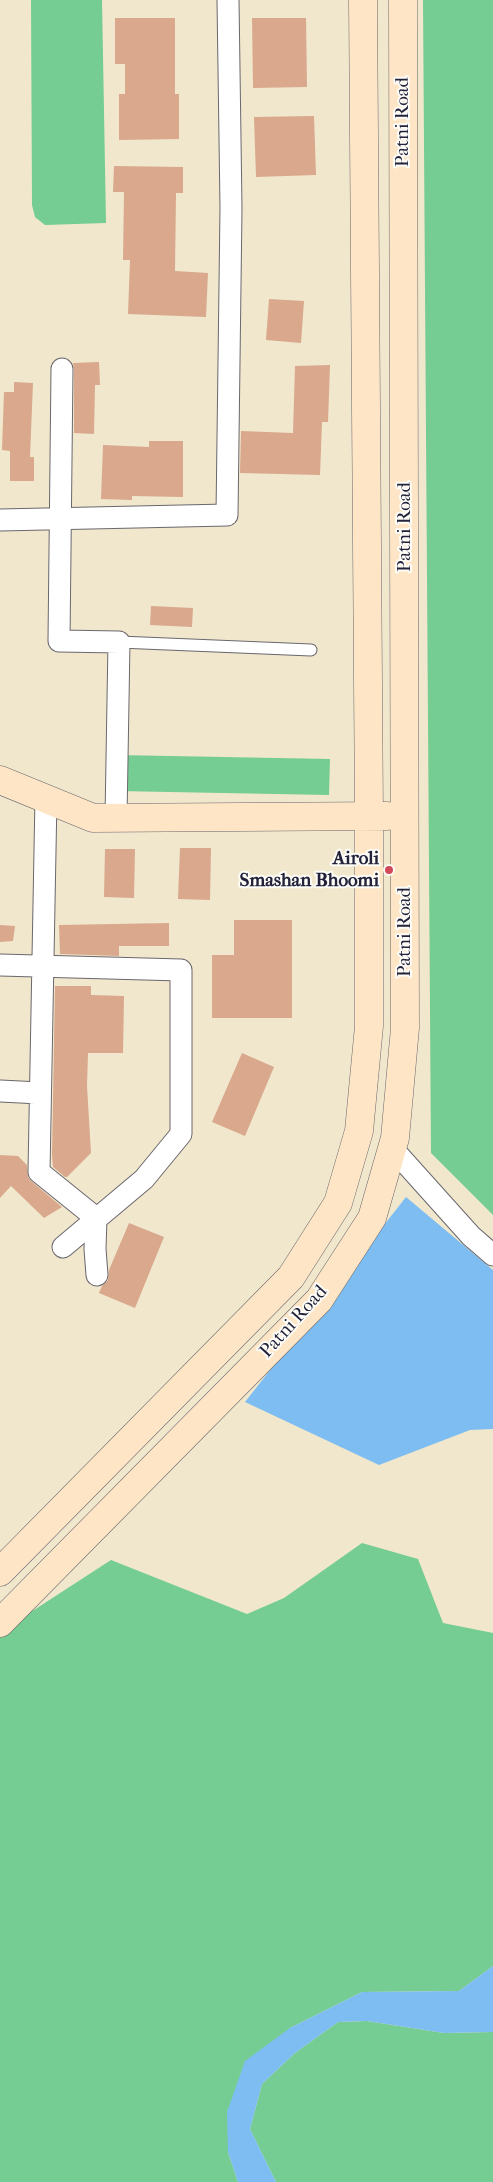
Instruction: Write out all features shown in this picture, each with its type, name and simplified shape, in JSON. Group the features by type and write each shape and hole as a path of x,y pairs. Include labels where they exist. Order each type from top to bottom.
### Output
{"main road":[{"name":"Patni Road","path":"0,1572 291,1277 338,1203 359,1131 368,1026 369,816 363,0"},
{"name":"Patni Road","path":"0,1623 319,1300 372,1218 395,1138 405,1028 403,0"},
{"path":"0,780 46,797 93,818 406,816"}],"street":[{"path":"0,520 227,515 231,208 228,0"},
{"path":"62,369 59,641 119,642 116,818"},
{"path":"46,797 40,1172 96,1218"},
{"path":"0,965 42,968 181,970 182,1134 144,1179 63,1247"},
{"path":"0,1091 40,1093"},
{"path":"392,1148 471,1236 493,1255"},
{"path":"96,1218 95,1249 97,1275"}],"lane":[{"path":"119,642 312,650"}],"green space":[{"path":"31,0 102,0 106,223 45,225 35,217 32,205"},
{"path":"423,0 493,0 493,1215 431,1153"},
{"path":"117,755 330,759 329,795 116,791"},
{"path":"362,1543 418,1559 443,1623 493,1633 493,1966 459,1991 362,1992 290,2028 228,2152 238,2182 0,2182 0,1632 111,1560 247,1614 284,1598"},
{"path":"367,2021 444,2033 493,2032 493,2182 276,2182 250,2129 262,2084 295,2053 338,2022"}],"water":[{"path":"406,1197 493,1270 493,1429 470,1430 379,1465 245,1402"},
{"path":"493,1966 493,2032 444,2033 367,2021 338,2022 295,2053 262,2084 250,2129 276,2182 238,2182 228,2152 227,2112 245,2061 290,2028 362,1992 459,1991"}],"building":[{"path":"115,18 175,18 175,94 179,94 179,139 119,140 119,94 125,94 125,64 115,64"},
{"path":"252,18 306,18 307,87 253,88"},
{"path":"314,116 316,175 256,177 254,117"},
{"path":"114,166 183,167 183,193 176,193 175,271 208,273 206,317 128,314 130,260 123,260 124,192 113,192"},
{"path":"269,299 304,301 301,343 266,340"},
{"path":"99,362 100,385 95,385 94,434 74,433 73,363"},
{"path":"330,365 328,422 322,422 320,475 240,473 241,431 293,433 295,366"},
{"path":"14,382 33,383 30,457 34,457 34,481 10,481 10,451 2,450 4,392 14,392"},
{"path":"149,441 183,441 183,497 132,496 132,500 101,499 103,445 149,447"},
{"path":"151,606 193,608 192,627 150,625"},
{"path":"180,848 211,848 210,900 178,899"},
{"path":"105,849 135,849 134,898 104,897"},
{"path":"234,920 292,920 292,1018 212,1018 212,955 234,955"},
{"path":"169,923 169,946 119,946 119,956 60,954 59,925"},
{"path":"0,925 15,926 13,941 0,942"},
{"path":"55,986 91,986 91,995 124,996 123,1053 88,1053 87,1086 91,1153 67,1177 53,1167 52,1155"},
{"path":"242,1053 274,1067 245,1136 212,1122"},
{"path":"0,1155 18,1156 27,1165 28,1177 31,1181 62,1207 44,1218 11,1186 0,1198"},
{"path":"129,1223 164,1237 135,1308 99,1293 102,1286 108,1280 109,1270"}],"place":[{"name":"Airoli Smashan Bhoomi","path":"389,870"}]}
